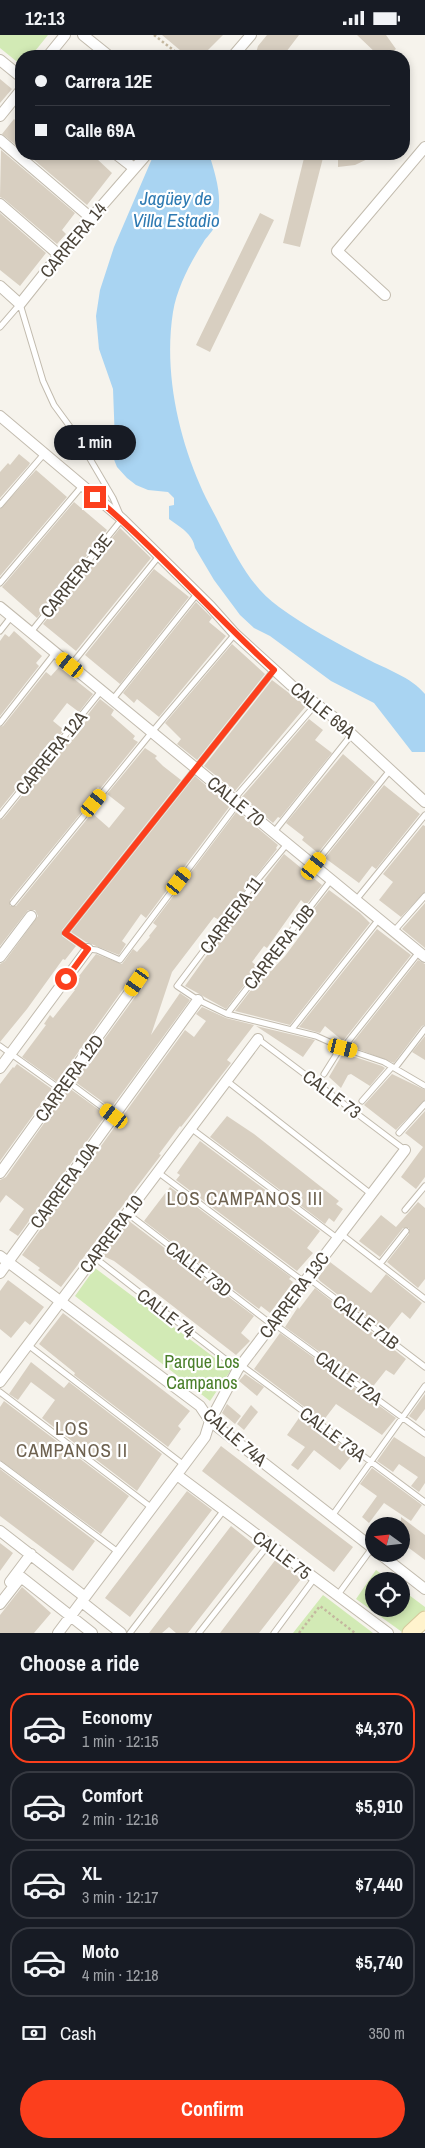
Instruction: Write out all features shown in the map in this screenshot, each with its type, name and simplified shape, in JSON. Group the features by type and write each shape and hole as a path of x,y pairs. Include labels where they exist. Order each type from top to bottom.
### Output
{"street":[{"path":"53,50 65,35"},
{"path":"83,35 102,50"},
{"path":"238,50 251,35"},
{"path":"0,60 15,72"},
{"path":"0,116 15,97"},
{"path":"0,140 15,153"},
{"path":"385,295 337,251 425,147"},
{"path":"23,160 91,218"},
{"path":"124,160 134,168"},
{"name":"CARRERA 14","path":"20,304 59,255 141,160"},
{"path":"0,204 59,255"},
{"path":"0,286 20,304"},
{"name":"CALLE 69A","path":"0,417 122,519 235,634 274,670 352,733 425,802"},
{"name":"CALLE 70","path":"0,607 422,954"},
{"path":"0,957 31,916"},
{"path":"0,1068 88,949"},
{"name":"CARRERA 12D","path":"0,1173 137,982"},
{"name":"CARRERA 10A","path":"0,1273 4,1259 114,1116 198,999"},
{"name":"CARRERA 10","path":"0,1382 258,1039"},
{"name":"CARRERA 13C","path":"58,1633 204,1437 210,1421 239,1367 406,1150"},
{"name":"CALLE 74A","path":"4,1259 200,1406 210,1421 365,1542"},
{"name":"CALLE 75","path":"177,1475 388,1633"},
{"path":"0,1531 31,1554 121,1633"},
{"path":"0,1595 31,1554"},
{"name":"CALLE 74A","path":"392,1563 425,1589"},
{"path":"0,1604 21,1577 92,1633"},
{"path":"410,1633 425,1619"}],"lane":[{"name":"CARRERA 14","path":"0,327 20,304"},
{"path":"20,304 43,381 54,405 76,435 113,498 122,519"},
{"path":"0,505 44,454"},
{"path":"0,583 82,486"},
{"name":"CARRERA 13E","path":"30,632 122,519"},
{"path":"70,665 159,556"},
{"path":"112,700 197,594"},
{"path":"0,631 11,617"},
{"path":"13,903 152,732 235,634"},
{"path":"0,723 55,653"},
{"path":"274,670 65,933 88,949 97,950 120,960 236,801 316,704"},
{"name":"CARRERA 12A","path":"0,816 101,691"},
{"path":"274,833 352,733"},
{"path":"314,866 391,769"},
{"path":"355,900 425,815"},
{"name":"CARRERA 11","path":"198,999 177,986 254,884 287,844"},
{"name":"CARRERA 10B","path":"227,1014 331,880"},
{"path":"394,932 425,896"},
{"path":"292,1029 379,919"},
{"path":"324,1074 342,1048 422,954"},
{"path":"198,999 227,1014 292,1029 316,1036 342,1048 359,1052 394,1067 425,1086"},
{"path":"362,1101 394,1067 425,1029"},
{"name":"CALLE 73","path":"258,1039 406,1150"},
{"path":"0,1046 60,1089"},
{"path":"67,1081 114,1116"},
{"path":"227,1081 371,1194"},
{"path":"399,1133 425,1104"},
{"path":"192,1129 424,1297"},
{"name":"CALLE 71B","path":"159,1173 425,1367"},
{"path":"405,1210 425,1186"},
{"name":"CALLE 73D","path":"127,1213 272,1323"},
{"path":"380,1264 406,1231"},
{"name":"CALLE 74","path":"94,1256 239,1367"},
{"name":"CALLE 72A","path":"272,1323 425,1434"},
{"path":"28,1345 184,1465"},
{"name":"CALLE 73A","path":"239,1367 425,1502"},
{"path":"332,1516 425,1386"},
{"path":"0,1392 152,1508"},
{"path":"0,1464 118,1552"},
{"path":"130,1633 224,1510"},
{"path":"199,1633 269,1544"},
{"path":"337,1596 365,1562"},
{"path":"274,1633 314,1579"}],"path":[{"path":"154,35 173,50"},
{"path":"299,1633 320,1606 355,1633"}],"green space":[{"path":"0,35 48,35 36,50 15,50 15,60 0,48"},
{"name":"Parque Los Campanos","path":"95,1268 231,1370 210,1401 75,1296"},
{"path":"365,1586 365,1605 356,1599"},
{"path":"323,1595 373,1633 293,1633"},
{"path":"410,1596 425,1607 425,1610 402,1632 381,1617 410,1617"}],"water":[{"name":"Jagüey de Villa Estadio","path":"151,160 211,160 218,190 219,209 217,218 213,229 193,259 181,285 173,312 171,334 170,356 174,400 192,465 202,491 240,561 253,582 269,599 322,635 406,678 425,694 425,752 412,752 374,703 331,681 270,636 254,628 240,615 214,580 189,535 169,519 169,506 174,505 174,498 168,492 148,490 136,485 117,467 113,457 115,442 113,389 99,349 96,316 100,290 114,247"}],"building":[{"path":"162,35 223,35 208,50 180,50"},
{"path":"267,35 299,35 288,50 257,50"},
{"path":"357,35 386,35 396,49 395,50 373,50"},
{"path":"0,79 12,89 0,103"},
{"path":"14,119 15,120 15,144 2,134"},
{"path":"1,150 75,213 62,230 66,234 57,244 0,197"},
{"path":"34,160 98,160 112,173 87,205"},
{"path":"304,160 322,160 300,247 283,243"},
{"path":"338,160 365,160 355,165 338,167"},
{"path":"0,213 46,253 20,286 0,270"},
{"path":"260,213 274,220 210,352 196,345"},
{"path":"19,454 30,463 0,498 0,472 8,463 10,465"},
{"path":"36,470 67,497 0,576 0,509"},
{"path":"74,502 107,530 37,618 2,587"},
{"path":"120,528 151,558 76,651 43,624"},
{"path":"154,569 189,597 120,684 85,655"},
{"path":"196,602 212,618 209,622 226,636 159,717 137,699 134,703 123,693"},
{"path":"14,631 42,656 36,663 39,666 0,716 0,641 5,634 9,637"},
{"path":"232,644 265,674 197,760 177,744 181,739 165,723"},
{"path":"59,667 93,694 79,712 67,703 53,721 64,730 0,809 0,727 3,726 46,672 51,676"},
{"path":"272,680 306,706 235,791 204,766"},
{"path":"100,699 114,710 111,715 135,736 133,739 138,742 100,789 98,787 83,806 85,808 10,900 10,906 16,906 92,813 109,828 125,808 107,794 145,748 157,756 155,758 181,780 62,930 62,936 76,946 65,960 63,959 27,1009 0,1042 0,964 5,961 38,916 35,910 28,910 0,946 0,820 3,819 71,736 73,737 88,719 86,717"},
{"path":"309,719 323,730 315,740 332,753 280,818 278,817 273,823 242,797"},
{"path":"343,754 375,782 318,853 302,840 304,837 286,823"},
{"path":"195,776 230,806 146,918 141,914 122,941 126,944 119,955 86,942 71,932"},
{"path":"384,785 420,814 376,869 372,866 359,883 325,858"},
{"path":"237,811 278,845 277,849 221,921 214,917 172,972 151,1035 180,993 190,1000 111,1108 74,1081 143,986 141,976 131,978 57,1082 22,1057 46,1025 44,1024 50,1015 53,1018 75,990 72,988 79,976 96,954 122,964 133,949 137,952 157,926 153,923"},
{"path":"423,825 425,826 425,892 401,917 379,900 393,882 383,874"},
{"path":"284,854 322,885 306,905 301,900 267,948 264,946 252,962 258,967 226,1009 185,986"},
{"path":"329,890 360,913 370,923 290,1025 235,1011 264,973 267,975 285,956 317,913 313,910"},
{"path":"425,903 425,948 402,929"},
{"path":"377,929 411,955 343,1041 325,1026 320,1033 299,1027"},
{"path":"418,960 425,964 425,1025 422,1026 394,1063 350,1046"},
{"path":"202,1007 226,1018 254,1025 227,1060 231,1063 180,1126 159,1154 161,1155 61,1287 22,1255 185,1030 194,1037 206,1021 196,1014"},
{"path":"256,1026 315,1040 303,1057"},
{"path":"425,1036 425,1060 412,1052"},
{"path":"343,1053 385,1068 370,1086 351,1074 348,1075 341,1088 329,1077"},
{"path":"17,1064 52,1089 0,1161 0,1084"},
{"path":"392,1074 425,1090 425,1100 396,1130 364,1105"},
{"path":"69,1088 106,1115 18,1236 9,1230 24,1209 6,1195 0,1203 0,1180 6,1177"},
{"path":"425,1111 425,1177 416,1189 401,1177 423,1147 405,1133"},
{"path":"227,1116 254,1134 339,1201 336,1204 343,1209 334,1222 329,1218 325,1224 210,1137"},
{"path":"200,1141 320,1231 307,1248 313,1253 297,1271 176,1180 180,1175 177,1173"},
{"path":"170,1187 291,1277 289,1279 293,1282 270,1313 261,1306 259,1309 144,1221"},
{"path":"418,1202 425,1208 425,1279 418,1288 387,1262 409,1234 409,1228 403,1228 380,1257 359,1241 381,1215 396,1227"},
{"path":"129,1221 254,1316 241,1333 250,1341 236,1355 114,1261 103,1256"},
{"path":"330,1262 371,1293 386,1274 422,1303 410,1319 402,1312 386,1332 320,1281 318,1278"},
{"path":"8,1280 44,1307 30,1325 25,1321 11,1338 0,1329 0,1291"},
{"path":"315,1288 406,1359 394,1375 386,1370 371,1389 285,1327 298,1307 299,1309"},
{"path":"63,1313 190,1411 178,1426 181,1429 168,1447 74,1375 75,1373 39,1344"},
{"path":"280,1333 396,1418 382,1435 336,1404 323,1421 254,1369"},
{"path":"31,1362 64,1388 69,1382 162,1454 137,1491 42,1418 55,1400 31,1382 18,1400 9,1394"},
{"path":"245,1374 264,1387 257,1396 239,1381"},
{"path":"425,1394 425,1409 416,1421 409,1416"},
{"path":"4,1401 129,1496 101,1534 0,1460 0,1407"},
{"path":"227,1404 241,1416 235,1424 222,1413"},
{"path":"251,1405 258,1412 244,1430 237,1424"},
{"path":"301,1415 353,1454 340,1470 314,1450 298,1470 291,1465 305,1447 287,1435"},
{"path":"394,1437 425,1457 425,1483 419,1492 411,1486 418,1477 399,1464 393,1472 377,1461"},
{"path":"221,1446 353,1547 334,1572 202,1471"},
{"path":"372,1468 422,1505 411,1521 410,1517 405,1517 384,1503 374,1517 365,1517 365,1520 362,1517 377,1496 360,1484"},
{"path":"0,1469 95,1541 73,1571 0,1516"},
{"path":"187,1491 212,1510 130,1617 105,1598"},
{"path":"410,1524 425,1535 425,1560 410,1549"},
{"path":"231,1526 256,1546 188,1633 176,1633 169,1627 162,1633 149,1633"},
{"path":"0,1543 13,1553 0,1571"},
{"path":"276,1559 301,1579 259,1633 220,1633"},
{"path":"22,1587 51,1613 34,1633 0,1633 0,1615"}],"district":[{"name":"LOS CAMPANOS III","path":"245,1198"},
{"name":"LOS CAMPANOS II","path":"72,1439"}],"route":[{"path":"66,979 88,949 65,933 274,670 235,634 210,606 122,519 95,497"}]}
